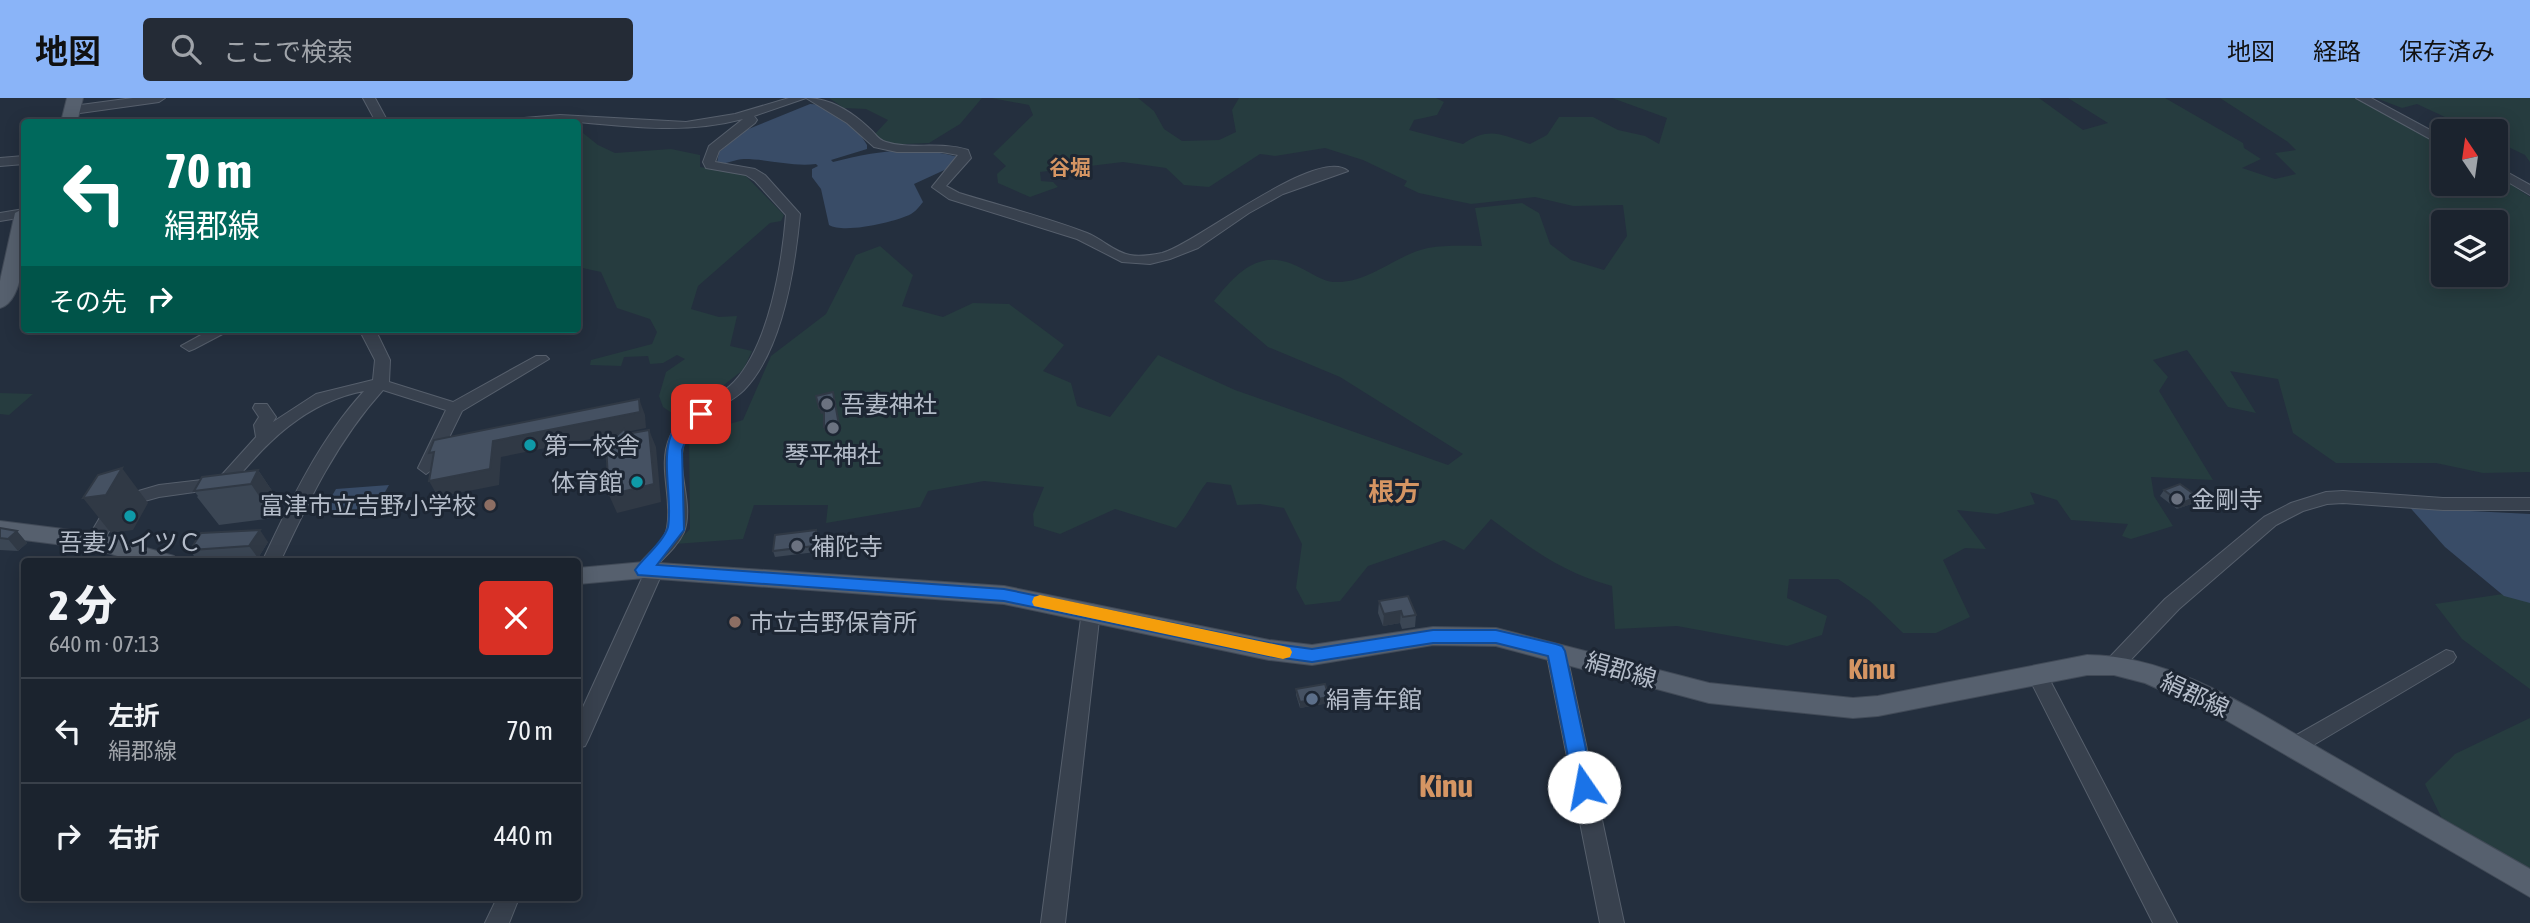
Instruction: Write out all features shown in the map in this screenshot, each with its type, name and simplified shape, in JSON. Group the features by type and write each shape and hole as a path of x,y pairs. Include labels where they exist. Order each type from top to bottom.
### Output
{"main road":[{"path":"0,302 8,290 19,253"},
{"path":"0,529 95,541 152,558"},
{"name":"絹郡線","path":"581,576 649,571 1004,595 1269,650 1312,656 1433,636 1496,636 1709,693 1835,707 1878,706 2087,665 2114,665 2186,688 2530,884"}],"street":[{"path":"72,110 159,98"},
{"path":"369,98 380,119"},
{"path":"581,120 668,126 747,116 800,98"},
{"path":"812,98 821,101 865,131 878,144 899,147 938,146 964,153 965,158 958,168 941,182 939,187 954,196 1085,237 1124,259 1138,260 1190,248 1247,208 1309,178 1342,171"},
{"path":"2362,98 2431,135"},
{"path":"581,733 649,571 676,530 674,450 683,426 738,387 749,375 756,365 779,297 793,214 760,178 750,172 711,165 709,162 713,149 751,120 747,116"},
{"path":"0,162 21,160"},
{"path":"2508,177 2530,191"},
{"path":"0,217 21,214"},
{"path":"189,346 216,333"},
{"path":"273,558 313,476 366,398 380,384 385,364 382,352 370,333"},
{"path":"426,468 456,408 541,359"},
{"path":"95,541 117,503 159,491 224,483 251,449 320,398 345,390 380,384 456,408"},
{"path":"261,408 268,417 262,425 262,433 268,434"},
{"path":"2114,665 2179,598 2270,521 2297,507 2326,498 2343,497 2443,504 2530,504"},
{"path":"1053,923 1091,611"},
{"path":"1556,651 1612,923"},
{"path":"2293,747 2446,657"},
{"path":"2037,674 2165,923"},
{"path":"497,923 507,901"}],"green space":[{"path":"829,98 982,98 960,124 929,143 884,145 875,134 888,120 866,109 844,108"},
{"path":"991,98 1138,98 1154,111 1164,129 1182,141 1219,140 1236,132 1232,110 1239,98 1436,98 1444,102 1437,115 1414,120 1409,130 1463,144 1481,135 1496,134 1530,144 1547,135 1559,117 1593,117 1618,130 1645,136 1659,144 1667,118 1612,98 2039,98 2083,130 2108,123 2068,98 2165,98 2243,143 2244,148 2261,159 2242,168 2275,179 2296,174 2275,153 2296,150 2220,98 2356,98 2431,139 2431,196 2508,196 2508,183 2530,197 2530,472 2483,473 2436,463 2336,463 2293,433 2278,379 2230,371 2256,413 2228,407 2187,350 2153,360 2168,377 2159,391 2213,480 2151,477 2154,496 2173,526 2131,539 2122,536 2128,524 2071,520 2057,500 2030,492 2035,504 1997,514 1957,510 1986,549 1965,548 1943,560 1970,617 1936,633 1903,633 1870,601 1838,579 1789,579 1787,598 1827,616 1822,635 1787,646 1677,626 1615,629 1612,586 1563,567 1491,519 1464,550 1444,540 1368,566 1340,601 1305,605 1296,588 1302,544 1284,508 1260,504 1237,505 1231,485 1207,482 1176,528 1115,509 1060,534 1034,526 1033,514 1044,487 984,481 928,491 920,507 826,523 828,505 754,505 743,539 675,544 690,529 689,436 743,420 771,356 826,314 856,255 880,246 913,275 902,306 943,317 973,303 1009,304 1064,345 1043,371 1071,383 1077,406 1110,417 1158,355 1235,390 1448,465 1463,454 1340,377 1268,347 1214,301 1242,271 1263,261 1293,264 1333,282 1358,279 1428,248 1482,246 1475,208 1522,203 1539,213 1550,244 1571,260 1604,270 1627,236 1623,205 1573,206 1535,197 1471,204 1419,193 1404,186 1407,181 1363,160 1325,148 1275,156 1260,154 1209,187 1184,185 1166,168 1123,162 1040,172 1041,181 1053,182 1058,187 1030,197 998,183 997,174 1006,166 993,154 1033,115 1029,105"},
{"path":"2376,98 2530,98 2530,162 2525,155 2508,147 2508,119 2449,119 2417,104 2402,108"},
{"path":"581,131 598,145 615,153 671,149 700,155 700,167 744,174 784,215 781,221 770,223 698,286 691,309 719,317 737,316 730,346 752,351 743,370 688,413 672,413 663,407 659,396 666,372 685,359 677,355 663,363 650,364 648,356 624,357 621,366 590,365 591,360 652,344 657,332 650,319 617,308 601,272 581,268"},
{"path":"0,393 33,394 9,415 0,414"},
{"path":"2503,594 2530,598 2530,689 2462,639 2435,604"},
{"path":"2530,718 2530,869 2447,829 2425,784 2455,754"}],"water":[{"path":"810,104 834,112 857,131 867,145 867,149 831,160 833,162 864,155 911,150 958,157 951,167 914,184 923,202 913,213 858,228 829,225 821,189 812,177 812,169 818,166 816,164 744,159 717,163 719,152 746,130"},
{"path":"389,485 376,508 323,511 336,489"},
{"path":"2406,503 2451,510 2530,514 2530,603 2504,596 2445,547"}],"building":[{"path":"833,392 839,425 824,427 824,407 819,408 816,396"},
{"path":"639,399 640,412 493,441 490,469 429,481 434,452 429,453 434,440"},
{"path":"624,429 627,434 649,430 654,484 609,495 606,445"},
{"path":"122,468 106,495 83,498 98,475"},
{"path":"258,470 251,484 194,491 202,477"},
{"path":"2180,484 2198,497 2181,503 2164,490"},
{"path":"0,528 17,531 8,539 0,538"},
{"path":"260,530 249,546 190,550 201,533"},
{"path":"816,530 814,546 773,551 775,535"},
{"path":"1408,596 1416,615 1403,617 1401,611 1384,614 1379,601"},
{"path":"1325,684 1329,697 1300,702 1296,689"}],"slow traffic":[{"path":"1040,602 1283,652"}],"place":[{"name":"吾妻神社","path":"827,404"},
{"name":"琴平神社","path":"833,428"},
{"name":"第一校舎","path":"530,445"},
{"name":"体育館","path":"637,482"},
{"name":"金剛寺","path":"2177,499"},
{"name":"富津市立吉野小学校","path":"490,505"},
{"name":"吾妻ハイツＣ","path":"130,516"},
{"name":"補陀寺","path":"797,546"},
{"name":"市立吉野保育所","path":"735,622"},
{"name":"絹青年館","path":"1312,699"}],"district":[{"name":"谷堀","path":"1070,167"},
{"name":"根方","path":"1394,492"},
{"name":"Kinu","path":"1872,669"},
{"name":"Kinu","path":"1446,785"}],"route":[{"path":"701,414 683,426 674,450 676,530 643,570 1004,595 1269,650 1312,656 1433,636 1496,636 1556,651 1584,787"}]}
